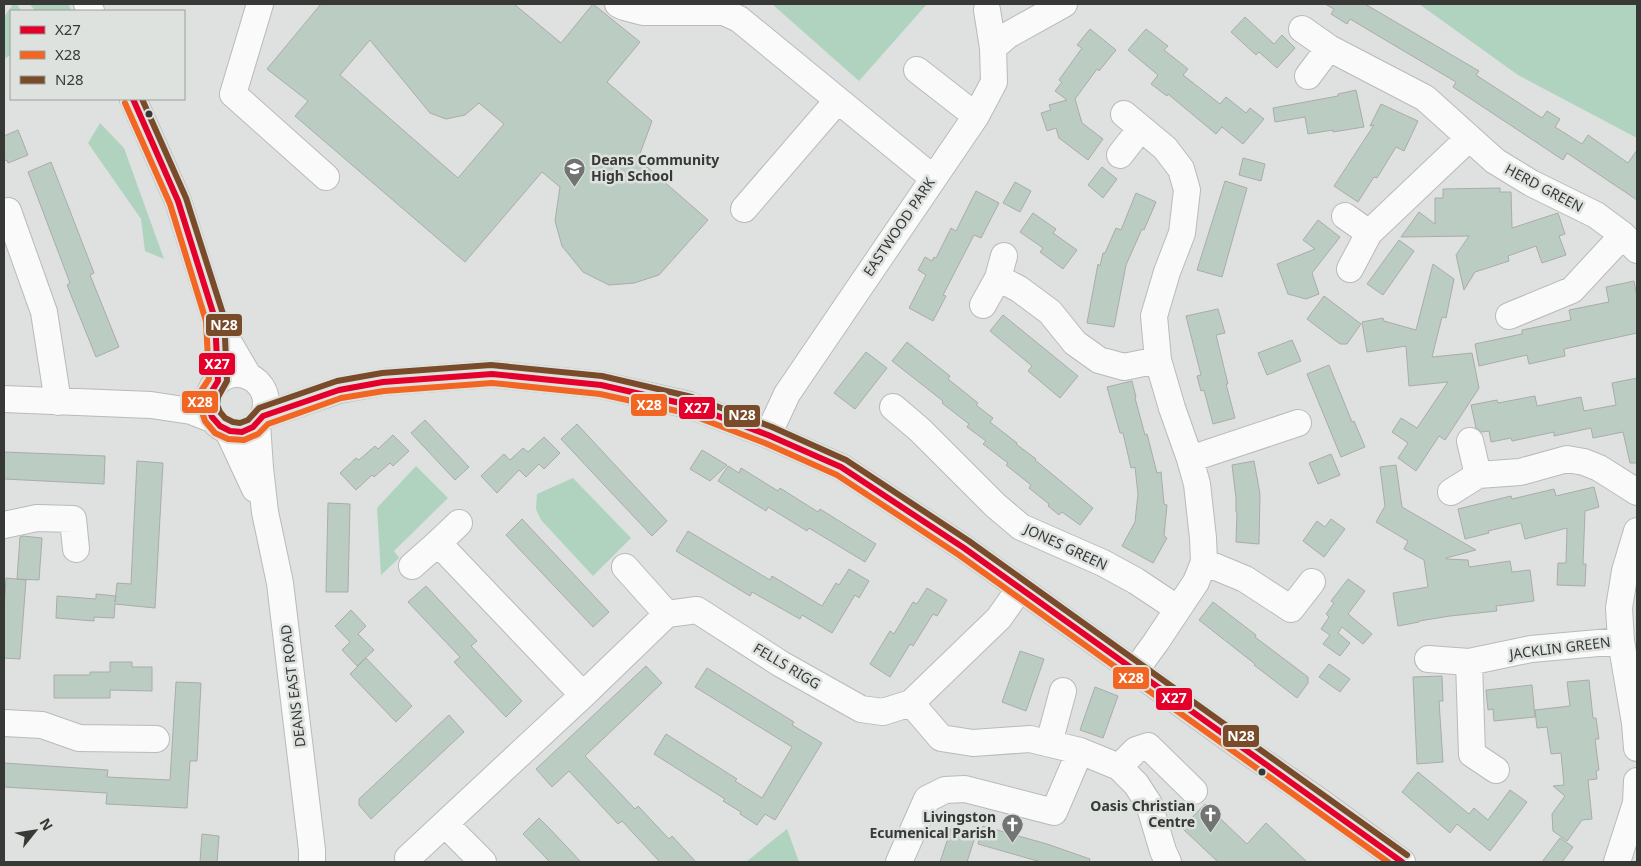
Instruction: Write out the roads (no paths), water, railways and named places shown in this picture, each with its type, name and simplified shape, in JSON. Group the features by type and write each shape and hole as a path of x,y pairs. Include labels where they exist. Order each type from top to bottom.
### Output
{"street":[{"path":"260,4 233,94 326,177"},
{"path":"618,4 624,8 643,12 724,12 739,19 933,178"},
{"path":"993,48 1008,35 1064,4"},
{"name":"EASTWOOD PARK","path":"768,435 787,394 976,116 994,82 993,48 987,10"},
{"name":"HERD GREEN","path":"1302,29 1329,48 1425,98 1494,161 1531,183 1596,215 1630,243 1572,290 1509,316"},
{"path":"1308,76 1329,48"},
{"path":"917,70 976,116"},
{"path":"133,100 178,202 215,319 266,397 266,407 260,420"},
{"path":"744,209 838,100"},
{"path":"1120,154 1132,121 1165,148 1181,169 1187,190 1182,233 1167,272 1154,316 1158,360 1197,484 1204,538 1204,562 1196,582 1135,671"},
{"path":"1350,269 1370,233 1468,139"},
{"path":"8,211 44,312 58,402"},
{"path":"1345,216 1370,233"},
{"path":"983,305 1001,267 1019,289 1050,312 1075,342 1098,360 1124,367 1158,360"},
{"path":"215,319 215,385 208,405 210,413 221,425"},
{"path":"151,405 184,399 215,385 228,375 239,374 256,383 339,390"},
{"path":"4,399 151,405 192,411 238,432 248,430 260,420 339,390 383,382 492,374 601,385 689,405 768,435 841,467 964,548 1402,862"},
{"name":"JONES GREEN","path":"893,407 913,437 1021,527 1103,563 1136,581 1178,609"},
{"name":"DEANS EAST ROAD","path":"260,420 260,468 265,512 280,583 312,862"},
{"path":"1190,459 1299,424"},
{"name":"DEANS EAST ROAD","path":"221,425 248,470 265,512"},
{"path":"1470,441 1478,476"},
{"path":"1451,492 1478,476 1520,472 1567,459 1584,462 1599,468 1637,492"},
{"path":"4,525 37,518 73,519 76,549"},
{"path":"412,566 459,522"},
{"path":"1637,531 1625,571 1619,608 1621,641 1635,723 1637,748"},
{"path":"438,543 584,695"},
{"path":"1204,562 1245,579 1286,616 1312,582"},
{"path":"408,858 584,695 666,614 625,567"},
{"name":"FELLS RIGG","path":"666,614 697,610 781,664 861,709 883,712 911,703 1000,618 1020,588"},
{"name":"JACKLIN GREEN","path":"1428,659 1469,662 1531,649 1621,641"},
{"path":"1469,662 1472,754 1496,770"},
{"path":"1049,744 1063,691"},
{"path":"911,703 940,738 973,743 1030,739 1080,751 1119,767 1136,784 1148,804 1168,862"},
{"path":"4,723 42,725 79,738 156,739"},
{"path":"1119,767 1136,750 1148,746 1194,790"},
{"path":"899,862 927,799 945,790 965,789 1054,812 1080,751"},
{"path":"1617,862 1637,796"},
{"path":"445,824 483,862"}],"place":[{"name":"Deans Community High School","path":"575,187"},
{"name":"Oasis Christian Centre","path":"1211,833"},
{"name":"Livingston Ecumenical Parish","path":"1012,844"}]}
